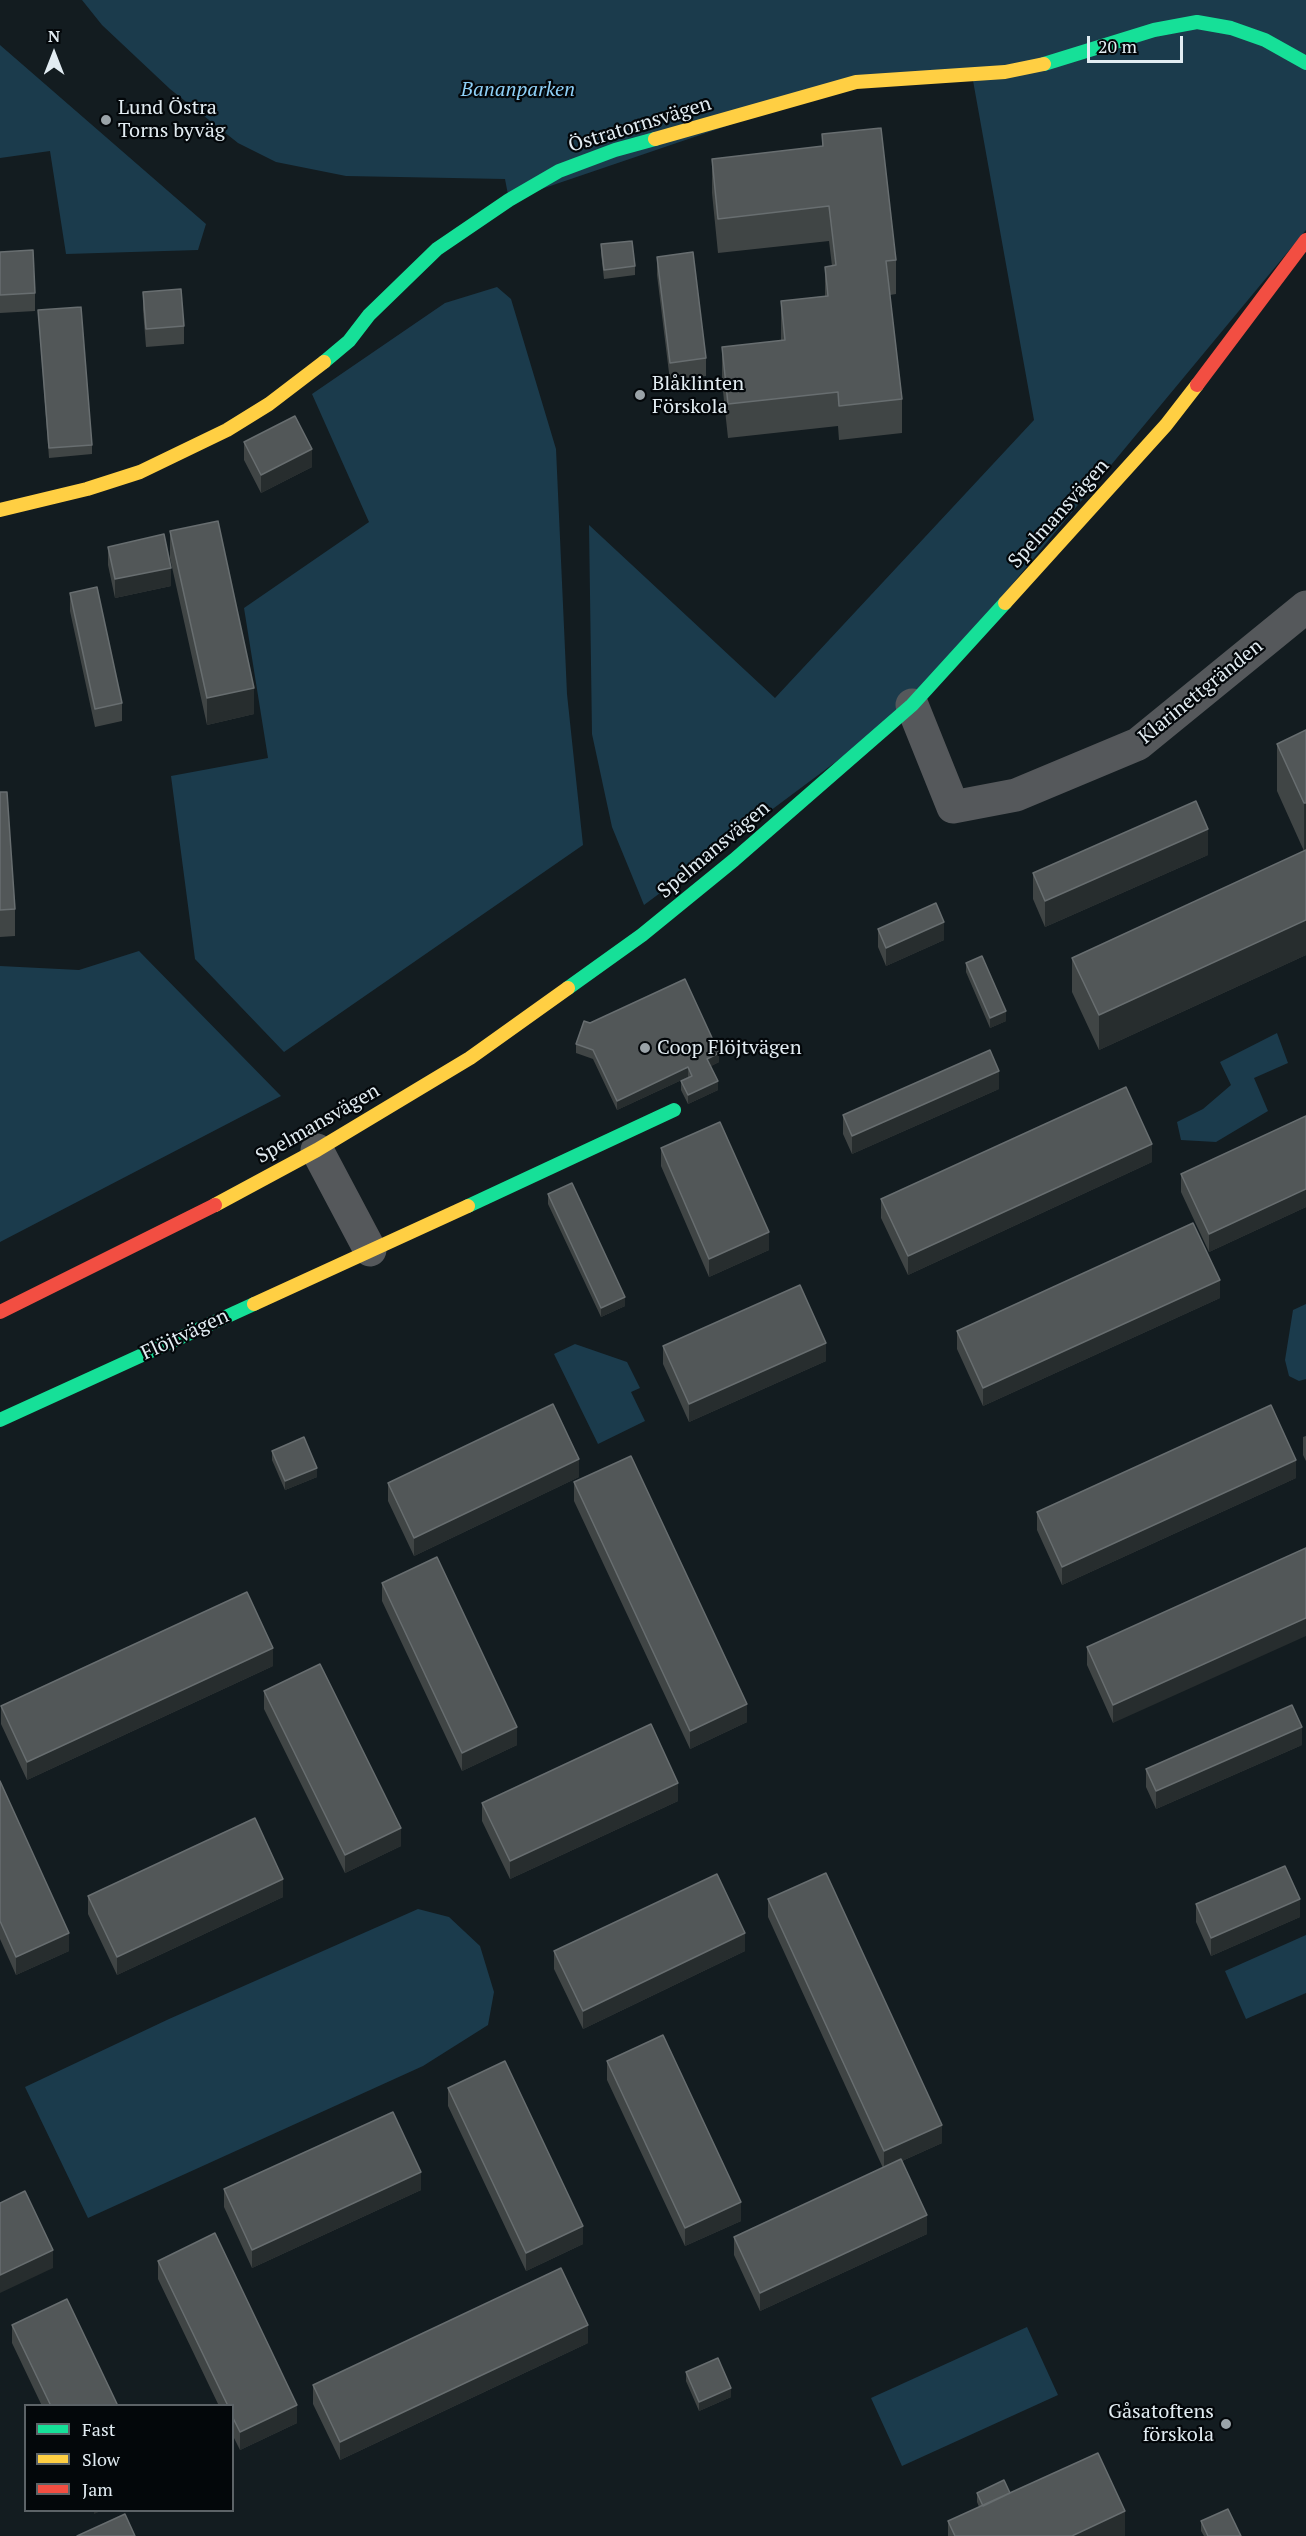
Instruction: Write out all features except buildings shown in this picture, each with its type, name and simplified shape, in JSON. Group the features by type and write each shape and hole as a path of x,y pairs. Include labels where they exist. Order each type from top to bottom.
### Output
{"street":[{"name":"Östratornsvägen","path":"0,510 87,489 140,472 227,430 269,404 329,359 349,341 369,315 437,249 509,200 549,177 615,150 856,82 1005,72 1054,62 1154,30 1197,22 1231,28 1265,40 1306,63"},
{"name":"Spelmansvägen","path":"0,1312 186,1220 317,1150 470,1058 642,935 734,860 912,705 1166,425 1306,240"},
{"name":"Klarinettgränden","path":"912,705 953,807 1016,795 1138,744 1306,607"},
{"name":"Flöjtvägen","path":"0,1420 584,1154 674,1110"},
{"path":"317,1150 370,1250"}],"green space":[{"name":"Bananparken","path":"82,0 1306,0 1306,230 912,705 644,905 612,827 592,734 589,525 775,698 1034,420 972,75 856,82 509,200 505,179 346,176 276,162 238,143 170,89 102,25"},
{"path":"0,45 206,224 198,250 66,254 50,151 0,158"},
{"path":"497,287 511,299 556,449 567,694 583,845 284,1052 195,959 171,776 268,758 244,608 369,522 312,394 445,303"},
{"path":"139,951 281,1096 0,1242 0,966 79,970"},
{"path":"1277,1033 1288,1063 1254,1078 1268,1111 1216,1142 1181,1140 1177,1122 1203,1109 1231,1085 1220,1062"},
{"path":"1306,1304 1306,1379 1299,1381 1289,1376 1285,1360 1293,1310"},
{"path":"575,1344 627,1362 640,1388 631,1392 645,1421 598,1444 554,1354"},
{"path":"418,1909 449,1917 480,1946 494,1992 488,2025 423,2066 88,2218 25,2087 169,2019"},
{"path":"1306,1935 1306,1993 1246,2019 1225,1971"},
{"path":"1027,2327 1058,2395 902,2466 871,2398"}],"traffic: fast":[{"path":"1044,64 1154,30 1197,22 1231,28 1265,40 1306,63"},
{"path":"324,362 349,341 369,315 437,249 509,200 559,171 615,150 655,139"},
{"path":"568,988 642,935 734,860 912,705 1005,603"},
{"path":"468,1206 674,1110"},
{"path":"0,1420 254,1304"}],"traffic: slow":[{"path":"655,139 856,82 1005,72 1044,64"},
{"path":"0,510 87,489 140,472 227,430 269,404 324,362"},
{"path":"1005,603 1166,425 1197,385"},
{"path":"215,1205 317,1150 470,1058 568,988"},
{"path":"254,1304 468,1206"}],"traffic: jam":[{"path":"1197,385 1306,240"},
{"path":"0,1312 215,1205"}],"place":[{"name":"Lund Östra Torns byväg","path":"106,120"},
{"name":"Blåklinten Förskola","path":"640,395"},
{"name":"Coop Flöjtvägen","path":"645,1048"},
{"name":"Gåsatoftens förskola","path":"1226,2424"}]}
